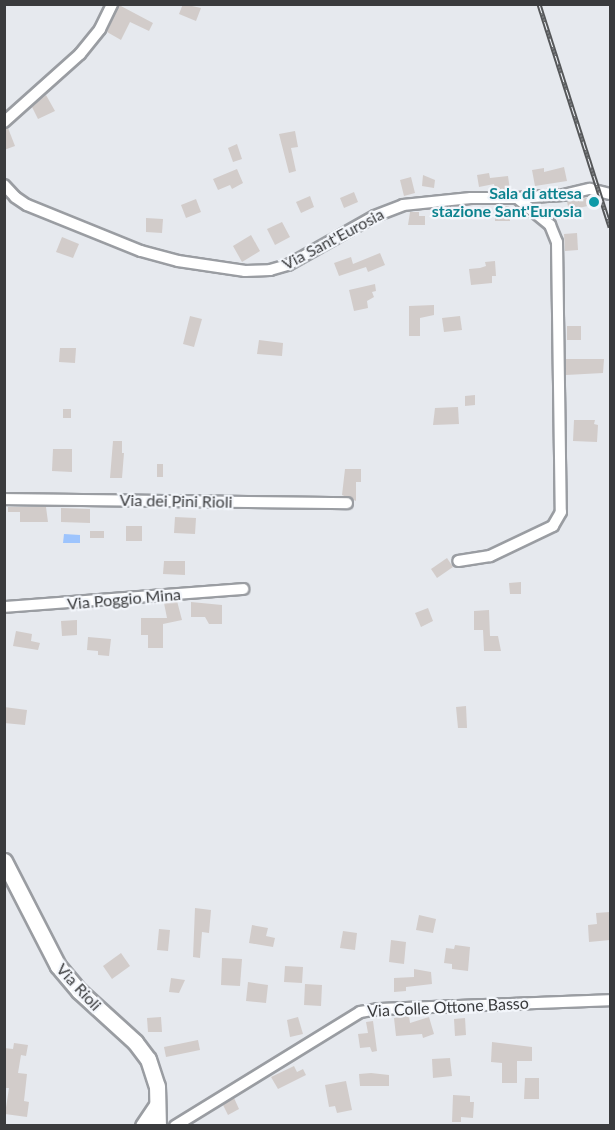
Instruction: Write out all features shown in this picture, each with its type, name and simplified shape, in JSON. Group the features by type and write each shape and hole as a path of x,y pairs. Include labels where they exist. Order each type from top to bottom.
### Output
{"main road":[{"name":"Via Rioli","path":"4,861 58,966 146,1056 156,1079 158,1125"},
{"path":"143,1125 157,1105"}],"street":[{"path":"4,122 81,54 100,29 112,4"},
{"name":"Via Sant'Eurosia","path":"4,185 15,198 27,205 141,251 206,267 250,272 288,265 375,216 403,205 471,198 563,195 593,189 610,194"},
{"path":"458,561 490,556 553,526 561,512 557,242 550,225 517,198"},
{"name":"Via dei Pini Rioli","path":"4,499 346,503"},
{"name":"Via Poggio Mina","path":"4,607 243,589"},
{"name":"Via Colle Ottone Basso","path":"175,1125 360,1012 378,1009 610,1000"}],"water":[{"path":"64,534 80,535 80,543 63,543"}],"building":[{"path":"183,4 201,8 196,21 179,14"},
{"path":"119,5 153,23 149,31 130,22 121,40 107,32"},
{"path":"46,95 55,111 38,119 32,107"},
{"path":"8,128 15,146 4,150 4,129"},
{"path":"295,131 298,147 291,148 296,171 289,173 279,134"},
{"path":"237,144 242,159 233,162 228,148"},
{"path":"564,167 567,181 535,186 532,170 544,168 544,172"},
{"path":"237,169 243,183 232,189 230,185 218,190 213,179"},
{"path":"489,173 490,178 508,176 510,190 495,190 494,184 479,187 477,175"},
{"path":"423,175 435,180 434,188 422,186"},
{"path":"411,177 415,193 404,196 400,180"},
{"path":"354,192 358,202 344,208 340,198"},
{"path":"310,196 314,207 301,213 296,202"},
{"path":"595,198 597,204 569,210 567,202"},
{"path":"196,199 201,212 186,218 181,205"},
{"path":"508,206 514,211 514,217 510,217 510,221 495,221 495,207"},
{"path":"410,212 419,212 419,216 425,216 425,225 408,225"},
{"path":"146,218 163,219 162,233 146,232"},
{"path":"282,222 290,237 275,245 267,229"},
{"path":"577,233 578,250 565,251 564,234"},
{"path":"251,235 260,251 242,262 233,246"},
{"path":"62,237 79,244 73,258 56,252"},
{"path":"380,253 385,265 368,272 366,267 339,276 334,263 351,257 353,264"},
{"path":"495,261 496,276 492,276 492,283 471,285 469,269 480,268 486,266 485,262"},
{"path":"375,284 376,291 372,292 374,297 367,301 368,308 354,311 349,290"},
{"path":"434,305 434,315 420,318 420,336 409,336 409,306"},
{"path":"190,316 202,319 194,347 183,344"},
{"path":"460,316 462,330 444,332 442,318"},
{"path":"567,326 581,326 581,340 567,340"},
{"path":"259,340 283,343 282,356 257,354"},
{"path":"60,348 76,348 75,363 59,362"},
{"path":"566,359 604,359 603,373 566,375"},
{"path":"475,395 475,405 465,406 465,396"},
{"path":"458,407 459,424 433,425 435,408"},
{"path":"63,409 71,409 71,418 63,418"},
{"path":"574,420 595,420 594,424 598,425 597,442 573,441"},
{"path":"113,441 122,441 122,453 124,453 122,478 110,478"},
{"path":"53,449 72,449 72,472 52,471"},
{"path":"157,464 163,464 163,477 157,477"},
{"path":"345,469 361,469 361,482 356,482 356,501 342,495"},
{"path":"8,507 46,507 48,522 20,522 20,512 8,512"},
{"path":"61,508 90,509 90,523 61,522"},
{"path":"175,517 196,518 195,534 174,533"},
{"path":"126,526 142,526 142,541 126,541"},
{"path":"90,531 104,531 104,538 90,538"},
{"path":"447,558 453,567 437,578 431,569"},
{"path":"164,561 185,561 185,575 163,574"},
{"path":"521,582 521,594 510,594 509,583"},
{"path":"177,601 182,620 163,624 163,648 148,648 148,635 141,635 141,618 167,618 164,603"},
{"path":"191,602 222,605 222,624 209,624 205,617 191,617"},
{"path":"428,608 433,621 421,627 415,613"},
{"path":"489,610 490,636 498,636 501,651 484,651 483,630 474,630 474,611"},
{"path":"77,620 77,635 62,636 61,621"},
{"path":"16,631 32,634 31,641 40,643 38,650 13,646"},
{"path":"88,637 111,639 109,656 98,655 98,651 87,650"},
{"path":"466,706 467,728 458,728 456,707"},
{"path":"4,707 27,710 25,725 4,723"},
{"path":"195,908 211,910 209,933 202,932 200,958 193,957"},
{"path":"610,912 610,940 589,942 588,925 597,924 596,913"},
{"path":"419,915 436,919 433,933 416,930"},
{"path":"252,925 268,928 266,936 275,938 273,947 249,943"},
{"path":"159,929 170,930 168,951 157,950"},
{"path":"343,931 357,933 355,950 340,948"},
{"path":"391,940 406,942 404,964 389,962"},
{"path":"455,945 470,947 468,971 452,969 452,964 444,963 446,948 454,949"},
{"path":"121,953 130,966 112,979 103,966"},
{"path":"222,958 242,959 240,986 221,985"},
{"path":"285,966 303,967 302,983 284,982"},
{"path":"414,969 431,972 432,984 406,987 406,991 394,992 394,978 414,977"},
{"path":"171,978 185,980 179,993 169,992"},
{"path":"248,982 268,985 266,1003 246,1001"},
{"path":"305,984 322,985 321,1006 304,1005"},
{"path":"409,1016 410,1023 429,1017 434,1034 423,1038 422,1034 396,1036 394,1018"},
{"path":"161,1017 162,1032 148,1032 147,1018"},
{"path":"298,1017 303,1034 290,1037 287,1020"},
{"path":"465,1018 466,1035 455,1036 454,1019"},
{"path":"373,1021 377,1051 372,1052 370,1047 360,1048 358,1034 368,1033 366,1022"},
{"path":"198,1040 200,1050 166,1057 164,1047"},
{"path":"492,1042 532,1047 532,1061 517,1061 517,1083 502,1083 502,1063 491,1062"},
{"path":"14,1043 28,1045 26,1056 21,1055 18,1073 27,1074 24,1101 29,1102 27,1117 5,1114 9,1088 4,1088 4,1048 13,1049"},
{"path":"450,1058 452,1076 433,1078 432,1059"},
{"path":"294,1066 297,1072 303,1069 306,1075 278,1089 271,1077"},
{"path":"359,1074 389,1075 389,1086 360,1086"},
{"path":"525,1078 539,1078 539,1099 524,1099"},
{"path":"346,1081 352,1110 337,1113 335,1106 329,1107 325,1085"},
{"path":"453,1095 470,1096 470,1102 474,1102 473,1118 461,1117 461,1122 452,1122"},
{"path":"234,1098 239,1109 228,1115 223,1105"}],"railway":[{"path":"539,4 610,227"}],"place":[{"name":"Sala di attesa stazione Sant'Eurosia","path":"594,202"}]}
